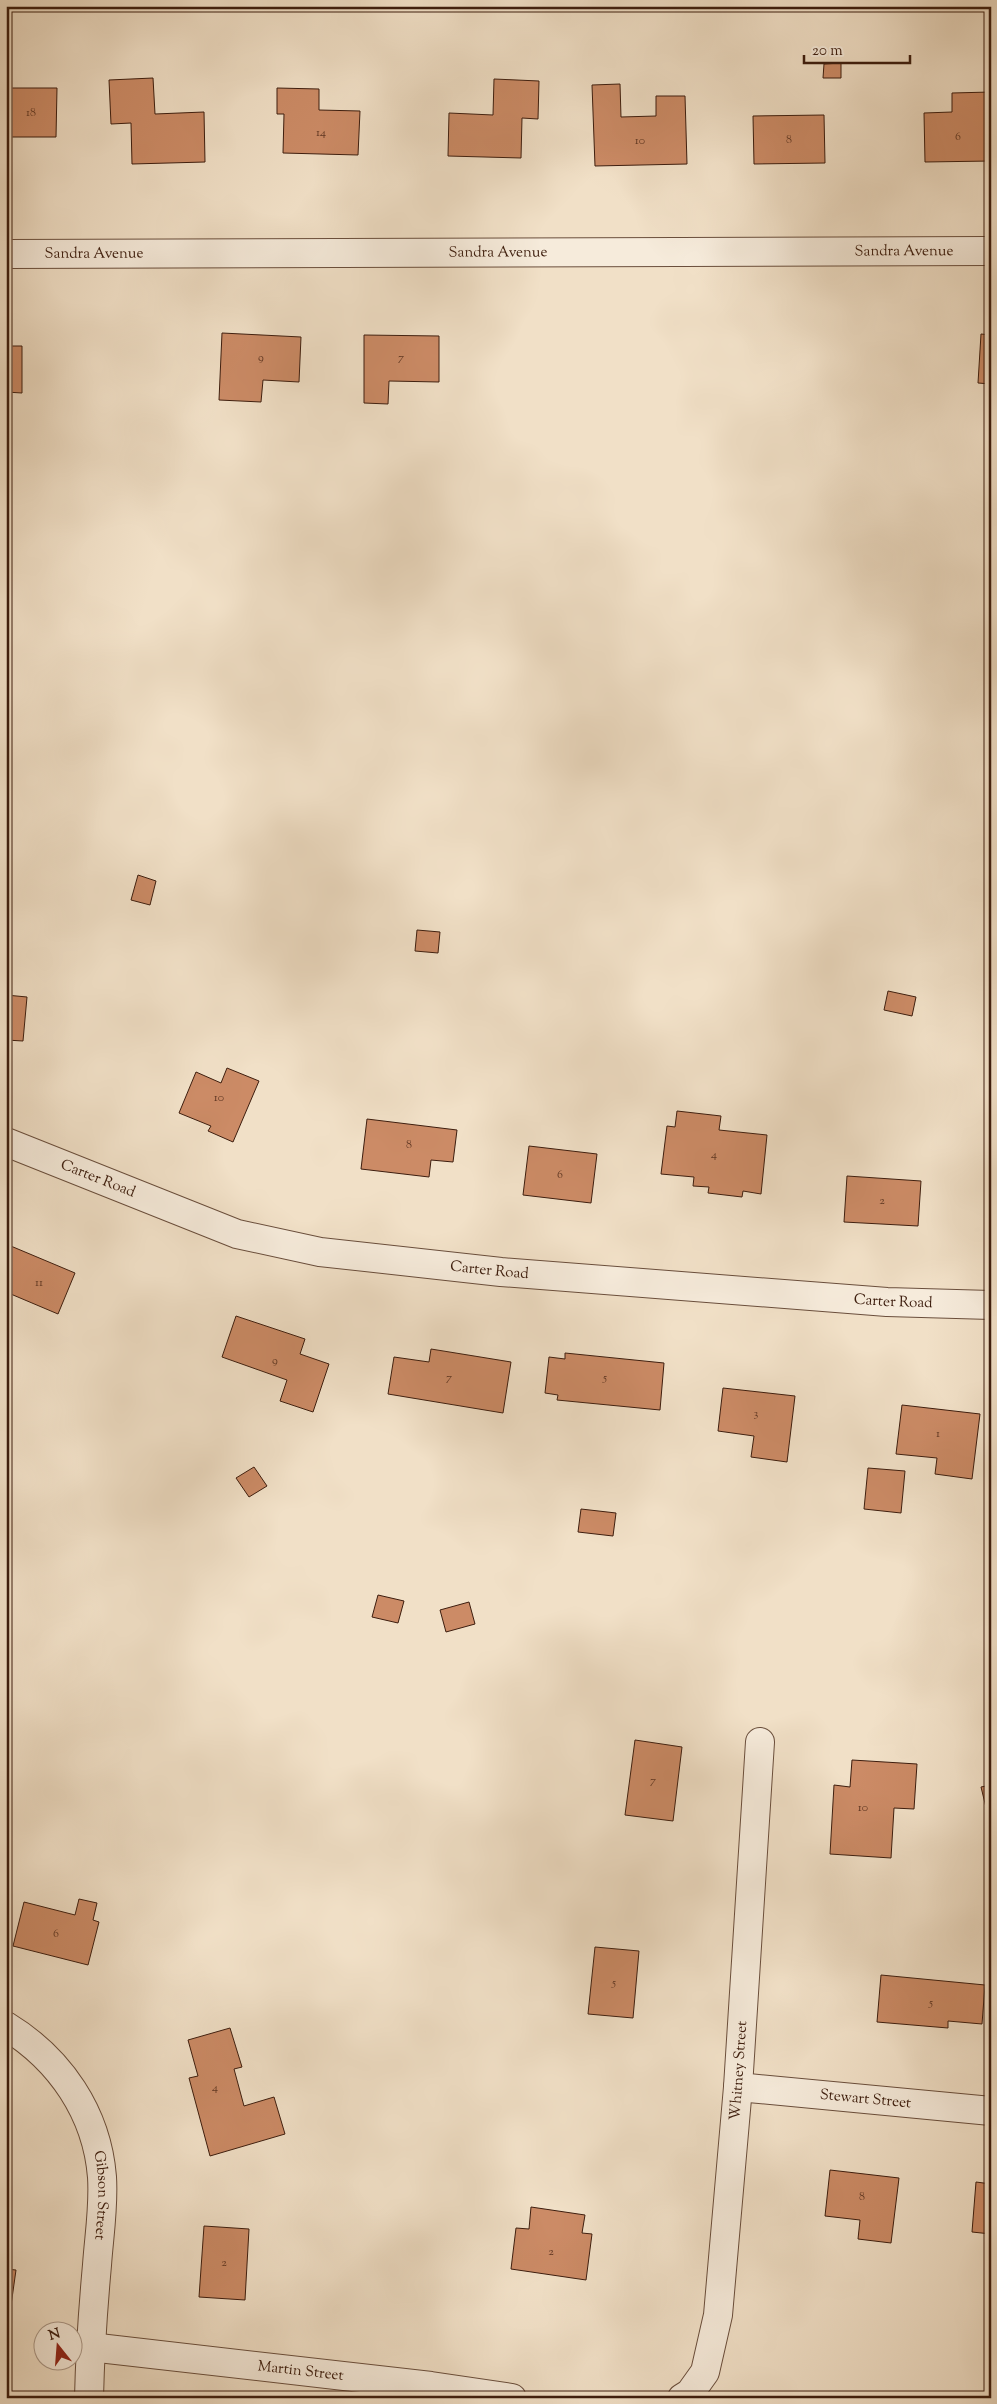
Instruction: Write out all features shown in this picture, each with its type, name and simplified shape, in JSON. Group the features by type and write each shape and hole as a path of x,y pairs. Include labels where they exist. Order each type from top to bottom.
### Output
{"street":[{"name":"Sandra Avenue","path":"6,254 991,251"},
{"name":"Carter Road","path":"6,1142 237,1234 320,1252 502,1272 886,1302 991,1305"},
{"name":"Whitney Street","path":"686,2396 705,2372 718,2315 738,2087 760,1742"},
{"name":"Gibson Street","path":"6,2026 35,2046 68,2082 89,2119 97,2146 102,2176 102,2208 90,2346 89,2398"},
{"name":"Stewart Street","path":"738,2087 991,2112"},
{"name":"Martin Street","path":"90,2346 431,2386 512,2398"}],"building":[{"path":"841,63 841,78 823,78 824,64"},
{"path":"153,78 155,114 204,112 205,162 132,164 131,123 111,124 109,80"},
{"path":"494,79 539,81 538,119 522,118 521,158 448,156 449,113 493,115"},
{"path":"620,84 621,117 656,116 656,96 685,96 687,164 595,166 592,85"},
{"path":"6,88 57,88 56,137 6,137"},
{"path":"277,88 319,89 319,110 360,111 358,155 283,153 284,114 277,114"},
{"path":"991,92 991,161 925,162 924,113 952,112 952,93"},
{"path":"824,115 825,163 754,164 753,116"},
{"path":"222,333 301,337 299,382 263,380 261,402 219,400"},
{"path":"981,334 991,335 991,384 978,383"},
{"path":"364,335 439,336 439,382 389,381 388,404 364,403"},
{"path":"6,346 22,346 22,393 6,392"},
{"path":"138,875 156,881 150,905 131,900"},
{"path":"417,930 440,932 438,953 415,951"},
{"path":"888,991 916,997 912,1016 884,1010"},
{"path":"6,995 27,997 23,1041 6,1040"},
{"path":"227,1068 259,1081 233,1142 208,1131 211,1126 179,1113 196,1072 221,1083"},
{"path":"677,1111 721,1116 719,1130 767,1135 761,1194 743,1191 742,1197 708,1193 709,1187 693,1186 694,1177 661,1174 667,1126 675,1127"},
{"path":"367,1119 457,1130 453,1162 431,1160 429,1177 361,1169"},
{"path":"529,1146 597,1154 591,1203 523,1195"},
{"path":"847,1176 921,1181 918,1226 844,1222"},
{"path":"6,1244 75,1273 58,1314 6,1292"},
{"path":"236,1316 305,1339 300,1354 329,1364 313,1412 280,1401 287,1380 222,1357"},
{"path":"431,1349 511,1362 503,1413 388,1394 394,1357 429,1362"},
{"path":"565,1353 664,1363 660,1410 557,1400 558,1395 545,1393 549,1357 565,1359"},
{"path":"723,1388 795,1396 787,1462 751,1457 754,1436 718,1431"},
{"path":"902,1405 980,1414 972,1479 935,1474 937,1458 896,1454"},
{"path":"254,1467 267,1486 249,1497 236,1478"},
{"path":"868,1468 905,1471 901,1513 864,1509"},
{"path":"581,1509 616,1513 613,1536 578,1532"},
{"path":"378,1595 404,1601 398,1623 372,1617"},
{"path":"469,1602 475,1624 446,1632 440,1610"},
{"path":"635,1740 682,1747 673,1821 625,1815"},
{"path":"852,1760 917,1764 914,1809 894,1808 891,1858 830,1854 834,1785 850,1787"},
{"path":"991,1785 991,1828 981,1787"},
{"path":"79,1899 97,1903 93,1920 99,1922 88,1965 13,1946 24,1902 75,1915"},
{"path":"595,1947 639,1951 633,2018 588,2014"},
{"path":"881,1975 985,1985 982,2024 948,2021 948,2028 877,2022"},
{"path":"230,2028 242,2067 234,2069 244,2106 274,2097 285,2134 210,2156 189,2078 198,2076 188,2040"},
{"path":"830,2170 899,2178 891,2243 858,2239 860,2220 825,2216"},
{"path":"976,2182 991,2184 991,2234 972,2232"},
{"path":"531,2207 585,2215 582,2233 592,2234 586,2280 511,2269 516,2228 529,2229"},
{"path":"204,2226 249,2229 245,2300 199,2297"},
{"path":"6,2269 16,2270 6,2341"}]}
